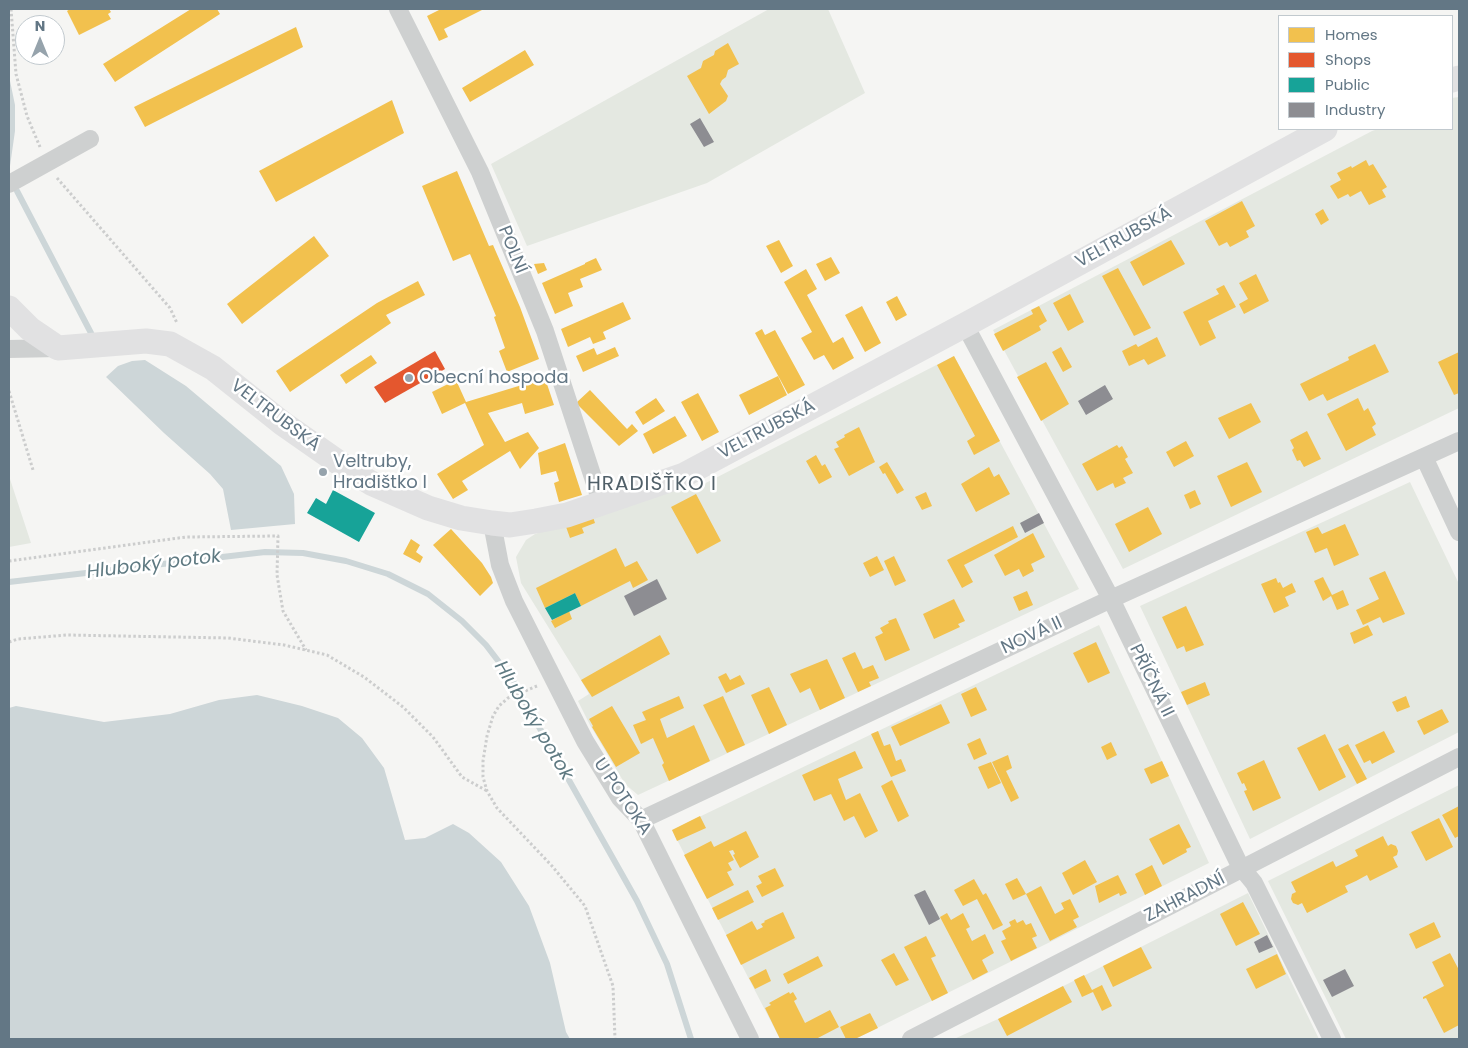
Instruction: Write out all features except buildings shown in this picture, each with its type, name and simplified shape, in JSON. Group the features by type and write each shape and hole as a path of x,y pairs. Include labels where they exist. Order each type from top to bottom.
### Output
{"street":[{"name":"POLNÍ","path":"398,9 480,172 545,331 601,502"},
{"name":"VELTRUBSKÁ","path":"58,348 146,341 170,344 213,368 313,446 371,482 428,508 461,518 492,524 510,525 536,521 567,515 684,475 1323,130"},
{"path":"9,184 90,139"},
{"path":"9,308 30,329 58,348"},
{"name":"PŘÍČNÁ II","path":"965,324 1111,599 1242,869 1254,883 1332,1039"},
{"path":"9,349 58,348"},
{"name":"NOVÁ II","path":"641,820 1111,599 1459,441"},
{"path":"1424,457 1459,532"},
{"name":"U POTOKA","path":"492,524 500,565 514,601 535,639 585,741 620,798 641,820 750,1039"},
{"name":"ZAHRADNÍ","path":"911,1039 1459,758"}],"path":[{"path":"11,9 16,74 28,116 46,163 60,182 170,308 192,355"},
{"path":"9,391 33,470"},
{"path":"9,561 186,537 278,536 277,575 283,611 306,650"},
{"path":"9,642 67,635 228,638 284,645 327,655 364,677 403,707 433,737 462,777 487,791"},
{"path":"532,689 508,698 499,706 493,716 486,736 483,777 487,791 497,808 552,866 585,906 613,986 614,1039"}],"shaded area":[{"path":"769,9 828,9 865,93 707,183 527,246 491,164"},
{"path":"9,76 15,105 15,131 9,173"},
{"path":"1459,97 1459,408 1123,569 993,330 1372,131 1453,130 1453,98"},
{"path":"954,356 1079,589 638,795 625,784 590,725 578,701 589,694 521,583 516,557 526,540 535,534 690,482 694,489"},
{"path":"145,360 186,386 281,466 294,494 295,524 231,530 223,489 210,474 106,377 118,366 132,361"},
{"path":"9,476 31,543 9,547"},
{"path":"1410,482 1459,584 1459,732 1250,839 1140,606"},
{"path":"1099,625 1209,863 855,1039 780,1039 672,830"},
{"path":"257,695 302,706 338,718 362,738 384,768 405,840 425,838 453,824 469,833 501,862 529,906 550,963 566,1032 570,1039 9,1039 9,708 16,706 104,722 170,714 219,700"},
{"path":"1459,785 1459,1039 1346,1039 1268,881"},
{"path":"1248,893 1319,1039 954,1039 998,1019"}],"waterway":[{"path":"17,191 91,333"},
{"name":"Hluboký potok","path":"9,582 265,552 303,553 346,561 388,574 428,594 462,621 486,645 512,679 637,901 667,964 691,1039"}],"place":[{"name":"Obecní hospoda","path":"409,378"},
{"name":"Veltruby, Hradištko I","path":"323,472"}],"district":[{"name":"HRADIŠŤKO I","path":"652,485"}]}
